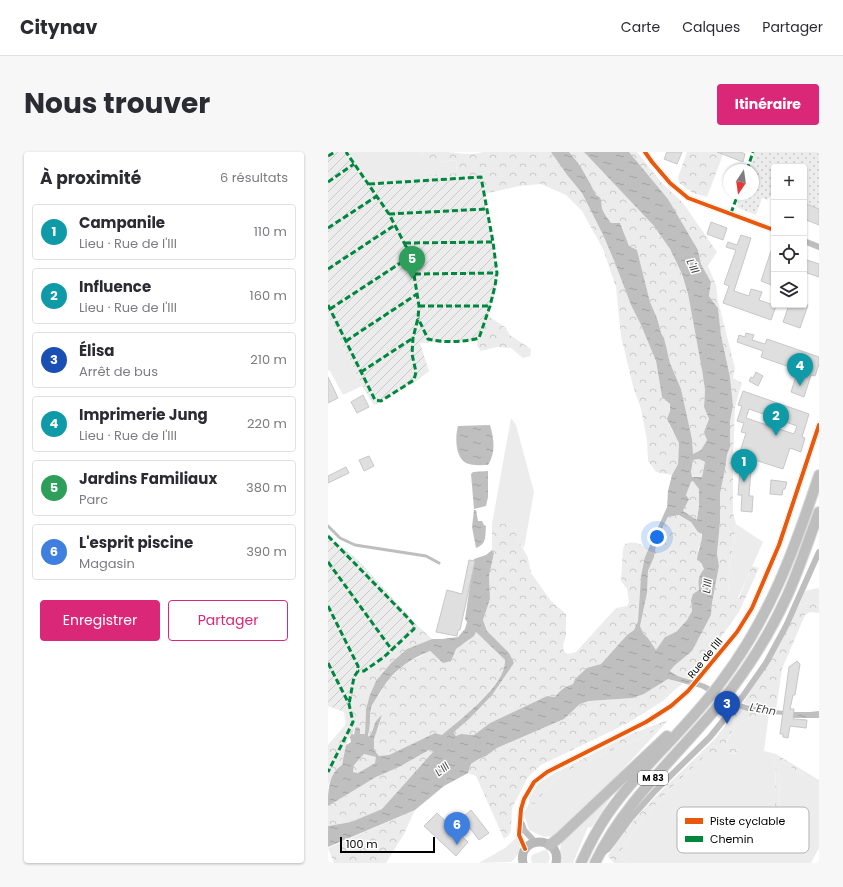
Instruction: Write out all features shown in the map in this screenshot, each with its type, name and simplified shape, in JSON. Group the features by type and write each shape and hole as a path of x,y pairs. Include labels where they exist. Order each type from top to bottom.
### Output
{"highway":[{"name":"M 83","path":"581,863 608,814 634,782 708,700 745,648 765,614 777,589 819,475"},
{"name":"M 83","path":"596,859 620,819 644,788 717,707 757,653 779,612 796,574 819,512"},
{"path":"550,845 668,734 682,729"}],"main road":[{"path":"513,863 524,855 528,846 535,842 545,842 550,845 556,854 556,863"}],"street":[{"path":"645,152 670,183 688,198 771,229"},
{"path":"807,242 819,247"},
{"name":"Rue de l'Ill","path":"524,855 519,835 521,809 524,798 534,782 546,772 646,722 671,706 688,691 736,632 752,608 779,545 819,425"},
{"path":"596,859 608,849 655,791 710,737 743,696 766,663 786,626 819,552"},
{"path":"520,825 522,824 524,830 535,842"}],"lane":[{"path":"328,526 340,538 355,545 426,556 439,563"}],"green space":[{"path":"328,152 344,152 367,185 480,175 497,269 496,289 488,316 477,340 420,343 429,371 418,380 374,405 362,386 328,315"},
{"path":"344,152 421,152 422,155 438,162 456,160 457,173 429,176 429,179 367,185"},
{"path":"421,152 470,154 483,152 551,152 582,193 604,237 631,305 641,324 656,361 662,397 670,404 669,425 679,442 678,464 672,475 656,472 648,461 647,440 641,409 633,386 621,336 616,287 603,249 582,211 566,195 541,184 520,186 483,194 480,175 429,179 428,176 432,175 457,173 456,160 438,162 426,161"},
{"path":"569,152 584,152 654,226 670,249 682,274 688,294 702,370 705,390 704,407 709,419 704,432 707,440 701,450 693,454 692,439 681,389 670,363 664,338 650,302 637,250 629,246 620,223 611,223 603,211 600,198 596,195 586,175"},
{"path":"629,152 637,152 661,182 683,203 717,252 708,266 716,285 718,301 735,368 733,378 742,383 735,407 733,513 736,524 728,581 729,590 739,598 752,566 759,568 739,612 687,680 676,676 670,671 692,651 711,615 719,566 717,554 720,522 720,493 727,455 730,447 730,421 733,406 730,377 721,335 718,308 709,296 711,282 701,264 698,250 668,199"},
{"path":"687,152 724,152 707,197 693,193 679,183 678,177"},
{"path":"755,152 819,152 819,209 807,204 807,164 771,164 771,196 768,200 762,198 756,215 736,207 738,200 759,200 759,164 751,164"},
{"path":"328,315 362,386 343,395 330,371 328,370"},
{"path":"488,316 505,327 510,335 531,349 530,356 523,358 511,348 497,347 481,351 477,346 477,340"},
{"path":"511,418 516,425 534,492 524,548 514,533 511,525 492,524"},
{"path":"699,459 705,462 702,477 692,477 691,473 693,460"},
{"path":"694,481 699,489 697,521 683,511 689,499 686,495 691,482"},
{"path":"679,515 694,524 701,532 701,543 698,549 704,569 699,579 699,590 691,600 692,611 687,620 676,632 665,637 656,650 643,633 640,626 647,593 648,571 654,557 658,536 668,517"},
{"path":"496,523 511,525 528,558 531,573 551,601 566,614 566,636 563,645 564,652 568,654 576,652 616,608 627,606 629,602 627,589 621,581 623,549 625,544 632,543 640,544 648,549 641,576 638,621 634,630 627,635 601,664 587,669 575,679 573,684 563,689 555,697 547,696 490,723 474,735 468,734 456,736 454,733 455,731 514,663 487,631 483,620 490,599 489,576 494,553 492,550 492,524"},
{"path":"736,524 763,542 738,598 729,590 728,581"},
{"path":"328,532 333,540 358,560 418,626 390,652 354,680 348,709 344,712 328,706"},
{"path":"817,588 819,589 819,605 808,603 799,605 805,591"},
{"path":"808,603 819,605 819,613 810,612 805,615 782,669 776,710 743,703 777,648 799,605"},
{"path":"418,626 432,639 407,649 391,663 376,681 366,709 365,735 360,734 360,729 358,727 355,728 346,745 342,765 338,768 328,785 328,745 346,724 344,712 348,709 354,680 390,652"},
{"path":"476,632 505,660 506,667 498,680 467,715 442,735 435,733 389,755 379,756 374,750 374,739 382,716 375,724 368,738 372,704 380,694 383,687 402,666 430,651 435,656 458,647 468,641"},
{"path":"668,679 683,684 663,701 628,723 541,765 528,777 512,808 511,830 509,835 504,839 476,776 468,773 471,764 497,748 564,719 580,704 589,701 633,698 644,694"},
{"path":"738,708 760,713 737,725 729,737 725,747 740,750 739,753 705,756 668,791 638,824 621,851 622,858 627,863 614,863 608,856 630,825 642,811 713,741"},
{"path":"760,713 769,713 764,751 762,753 776,759 775,807 677,807 677,853 809,853 809,807 779,807 780,760 819,785 819,848 811,863 627,863 622,858 621,851 638,824 668,791 705,756 713,754 735,754 740,750 725,747 727,741 735,727 745,720"},
{"path":"668,720 661,728 573,768 554,780 535,804 529,803 529,798 538,784 553,774 631,734"},
{"path":"661,728 599,795 580,810 553,836 544,837 529,830 524,813 529,803 535,804 554,780 573,768"},
{"path":"429,750 433,752 430,756 382,809 351,822 328,826 328,806 376,777 399,767"},
{"path":"764,751 776,754 819,780 819,785 780,760 779,807 775,807 776,759 761,753"},
{"path":"364,754 376,757 375,763 358,773 353,772 354,765"},
{"path":"612,796 591,828 588,827 573,863 559,863 561,843 596,809"},
{"path":"415,810 404,834 386,863 334,863 328,848"},
{"path":"517,837 520,848 516,857 511,862 479,863 505,848"},
{"path":"544,850 548,851 550,858 548,863 532,863 532,855"}],"water":[{"path":"551,152 569,152 581,167 596,195 600,198 603,211 611,223 620,223 629,246 637,250 650,302 664,338 670,363 681,389 692,439 693,454 701,450 707,440 704,432 709,419 704,407 705,390 702,370 688,294 682,274 670,249 654,226 584,152 629,152 668,199 698,250 701,264 711,282 709,296 718,308 721,335 730,377 733,406 730,421 730,447 727,455 720,493 720,522 717,554 719,566 711,615 692,651 670,671 683,678 701,682 712,687 732,700 758,707 784,711 783,715 747,711 728,704 701,688 668,679 644,694 633,698 589,701 580,704 564,719 497,748 471,764 468,773 444,786 415,810 328,847 328,826 351,822 382,809 433,752 429,750 399,767 376,777 328,806 331,778 337,769 342,765 346,745 351,742 350,737 352,733 354,735 355,728 358,727 360,729 360,734 365,734 366,709 376,681 391,663 407,649 432,639 458,637 465,629 467,622 465,619 474,559 486,555 492,550 494,553 489,576 490,599 483,620 487,631 509,653 514,663 492,695 455,731 454,733 456,736 461,734 474,735 490,723 547,696 555,697 563,689 573,684 575,679 587,668 601,664 627,635 634,630 638,621 641,576 645,557 667,507 668,491 672,475 678,464 679,443 667,419 670,411 670,404 662,397 656,361 641,325 631,305 604,237 582,193","holes":["699,459 705,462 702,477 692,477 691,472 693,460","693,481 699,489 697,520 683,511 689,499 686,495 691,482","679,515 691,522 698,532 702,534 697,560 701,562 704,569 699,579 699,590 693,594 691,600 692,611 687,620 676,632 665,637 656,650 643,633 640,626 647,593 648,571 654,557 658,536 668,517","476,632 505,660 504,669 499,680 481,701 442,735 435,733 389,755 379,756 374,750 374,739 382,715 376,721 369,737 369,727 372,705 389,679 407,663 430,651 443,663 451,661 456,649 474,636","364,754 376,757 375,763 358,773 353,772 354,765"]},
{"path":"490,425 494,445 491,460 488,465 474,465 466,463 462,460 458,452 456,436 458,426"},
{"path":"488,471 488,497 486,506 474,509 471,474 473,472"},
{"path":"474,510 476,510 478,521 482,521 486,526 484,542 476,548 472,527"},
{"path":"819,711 819,718 793,718 794,712"}],"building":[{"path":"667,152 682,152 677,164 664,159"},
{"path":"717,152 741,152 745,154 743,162"},
{"path":"807,204 819,209 819,225 807,220"},
{"path":"711,222 727,228 723,240 707,234"},
{"path":"741,235 751,238 734,291 749,296 751,289 762,292 759,300 771,304 771,308 775,308 771,320 723,303 729,286 724,284 736,250 726,247 728,242 737,245"},
{"path":"771,251 771,285 761,281"},
{"path":"807,260 819,264 819,277 807,273"},
{"path":"788,308 807,308 800,328 783,322"},
{"path":"746,333 754,335 752,340 765,344 767,339 819,357 819,364 815,376 811,375 804,397 791,392 798,370 761,357 763,351 737,342 739,335 745,337"},
{"path":"756,372 763,376 758,386 749,381 751,377 753,378"},
{"path":"328,377 338,398 328,403"},
{"path":"743,391 809,414 802,437 805,438 801,452 790,448 783,469 739,455 746,433 741,432 744,423 737,421 742,406 738,405","holes":["749,409 797,426 794,434 746,418"]},
{"path":"363,395 369,407 357,413 351,402"},
{"path":"369,456 374,466 364,471 359,460"},
{"path":"346,467 349,473 328,483 328,476"},
{"path":"740,469 751,470 749,496 753,496 752,512 741,511 742,495 738,495"},
{"path":"771,480 787,482 785,489 783,489 782,495 770,494"},
{"path":"469,560 475,561 460,630 458,630 457,636 436,632 447,590 462,594"},
{"path":"797,661 800,664 795,695 793,695 790,709 794,709 793,719 807,720 806,728 790,726 788,738 783,737 783,734 780,734 789,667"},
{"path":"471,810 489,833 479,840 462,818"},
{"path":"437,813 468,842 456,856 424,826"}],"marked path":[{"path":"328,156 335,152"},
{"path":"328,305 375,400 381,401 414,380 416,372 412,354 413,338 418,318 419,306 411,256 389,214 346,152"},
{"path":"749,164 753,152"},
{"path":"328,182 354,164"},
{"path":"369,184 481,177 497,273 490,306 479,338 454,342 428,339 418,318"},
{"path":"328,228 377,196"},
{"path":"731,213 736,200"},
{"path":"389,214 487,209"},
{"path":"328,269 395,225"},
{"path":"405,243 493,242"},
{"path":"330,309 402,262 406,256 407,246"},
{"path":"415,274 497,273"},
{"path":"346,341 417,294"},
{"path":"419,306 490,306"},
{"path":"361,372 413,338"},
{"path":"328,536 414,625 414,629 384,657 364,671 358,671"},
{"path":"328,562 392,650"},
{"path":"328,606 358,666 358,671 354,677 349,704"},
{"path":"328,663 349,704 353,722 328,772"}],"cycle path":[{"path":"645,152 670,183 688,198 771,229"},
{"path":"525,849 519,835 521,809 524,799 534,782 547,772 646,722 671,706 688,691 737,632 752,608 779,545 819,425"}],"place":[{"name":"Jardins Familiaux","path":"412,279"},
{"name":"Imprimerie Jung","path":"800,386"},
{"name":"Influence","path":"776,436"},
{"name":"Campanile","path":"744,482"},
{"name":"Élisa","path":"727,724"},
{"name":"L'esprit piscine","path":"457,845"}],"water label":[{"name":"L'Ill","path":"693,266"},
{"name":"L'Ill","path":"707,586"},
{"name":"L'Ehn","path":"763,709"},
{"name":"L'Ill","path":"442,769"}]}
